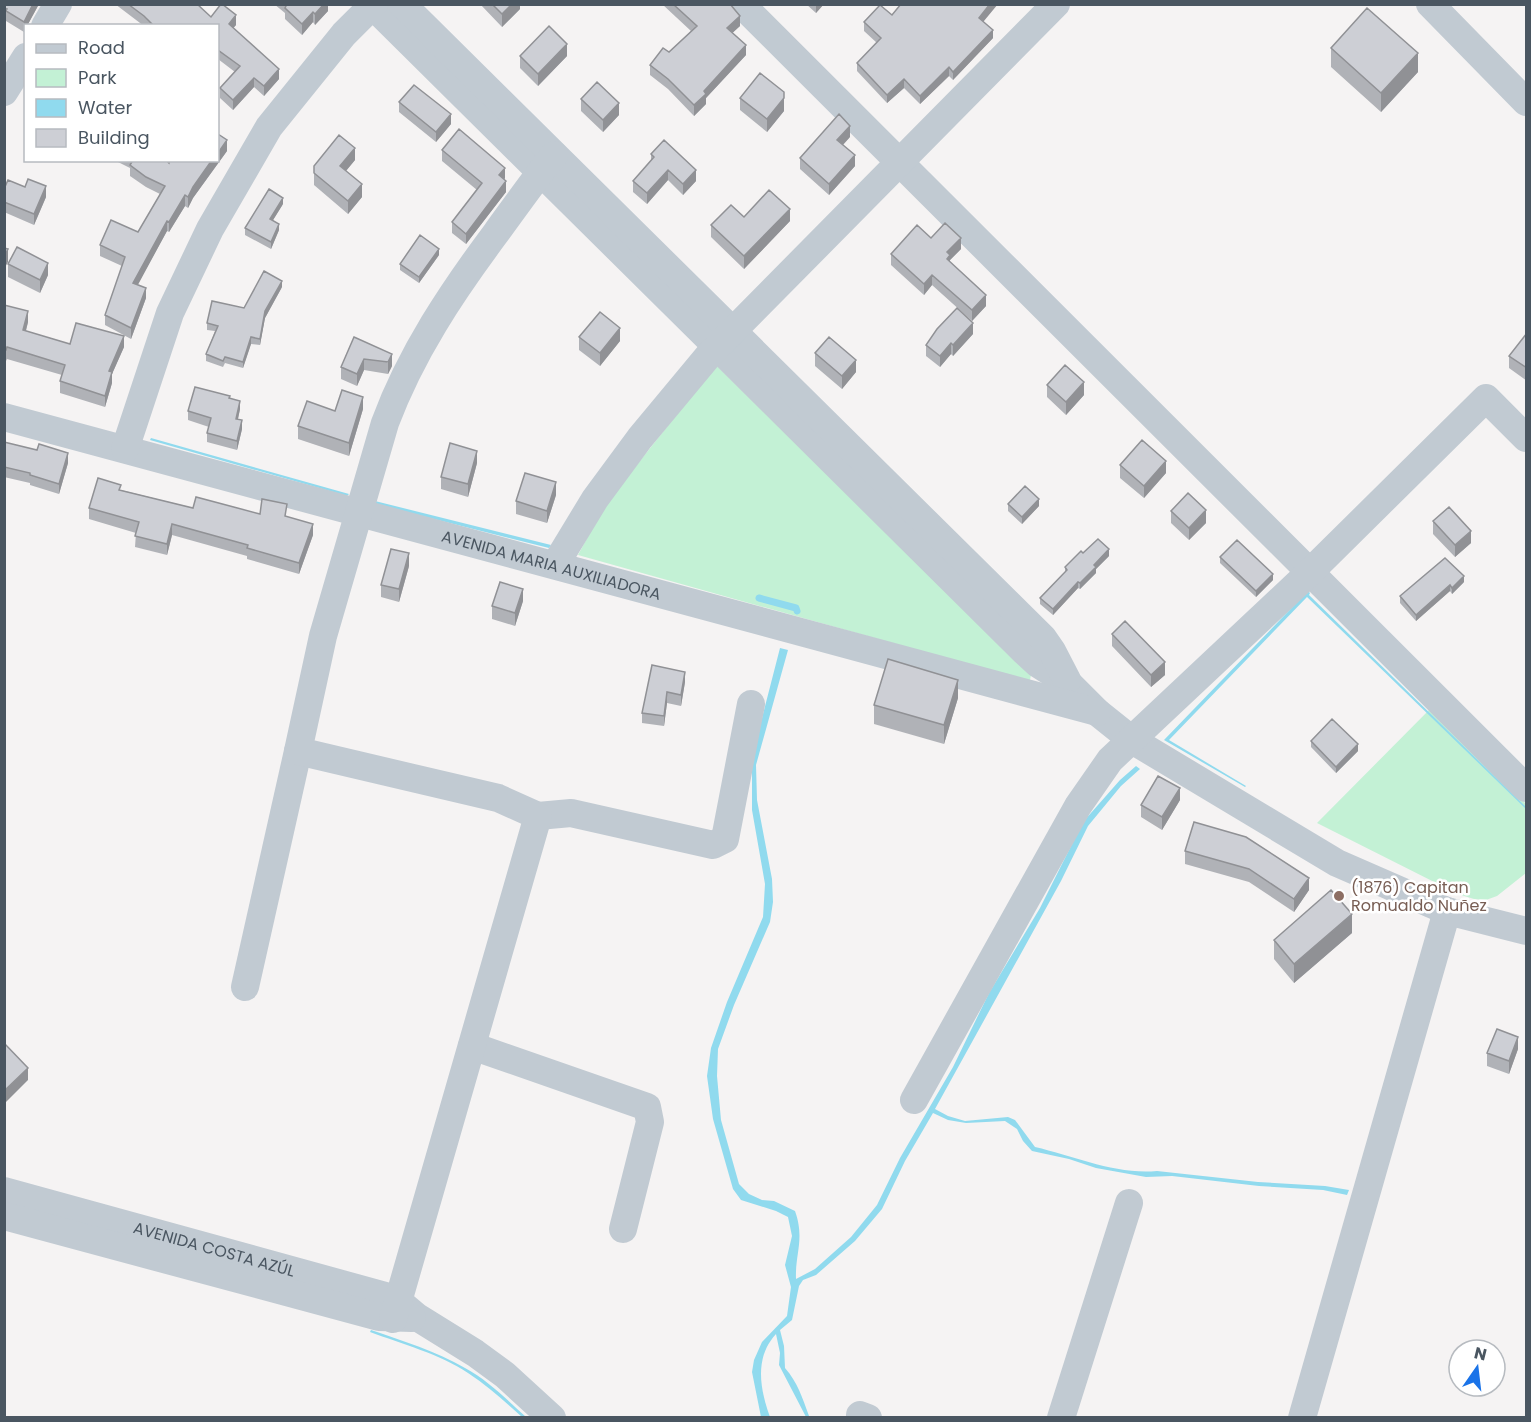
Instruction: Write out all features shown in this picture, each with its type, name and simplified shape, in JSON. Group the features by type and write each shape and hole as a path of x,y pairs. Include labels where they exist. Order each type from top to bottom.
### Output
{"street":[{"path":"46,24 58,4"},
{"path":"402,4 547,164"},
{"path":"741,4 1527,788"},
{"path":"555,565 595,499 634,446 724,339 1056,4"},
{"path":"1430,4 1527,102"},
{"path":"125,449 170,314 210,230 269,127 344,34 372,5 547,164 724,339 1025,652 1038,664 1068,683 1097,712 1132,740 1337,863 1447,910 1527,931"},
{"path":"245,987 323,636 358,512 394,398 451,294 547,164"},
{"path":"914,1100 1078,806 1110,760 1310,572 1486,398 1527,438"},
{"name":"AVENIDA MARIA AUXILIADORA","path":"4,417 1097,712"},
{"path":"298,751 498,798 538,816 571,813 713,845 725,839 751,704"},
{"path":"403,1312 472,1046 538,816"},
{"path":"1302,1418 1447,910"},
{"path":"472,1046 647,1107 650,1122 623,1229"},
{"name":"AVENIDA COSTA AZÚL","path":"4,1191 373,1291 403,1312 475,1353 505,1375 552,1418"},
{"path":"1061,1418 1130,1203"},
{"name":"AVENIDA COSTA AZÚL","path":"4,1216 379,1317 403,1312"}],"green space":[{"path":"716,365 1031,675 1030,680 578,555 605,505"},
{"path":"1431,708 1526,804 1526,873 1497,896 1486,900 1458,894 1317,823"}],"water":[{"path":"151,438 349,494 347,496 150,440"},
{"path":"371,500 551,545 549,548 370,503"},
{"path":"1308,591 1309,595 1526,809 1307,597 1169,740 1245,787 1164,740"},
{"path":"780,648 788,650 756,765 757,800 772,879 773,902 770,922 734,1005 718,1049 717,1076 721,1120 739,1184 749,1194 762,1200 774,1201 795,1211 799,1230 796,1279 815,1269 851,1237 877,1205 900,1158 953,1067 989,993 1040,908 1083,822 1120,780 1136,766 1140,769 1121,786 1088,826 1061,881 935,1109 965,1121 1008,1117 1015,1120 1035,1147 1111,1168 1325,1186 1349,1190 1347,1195 1323,1190 1259,1186 1172,1176 1146,1177 1096,1168 1032,1151 1023,1141 1017,1129 1005,1121 966,1123 948,1120 933,1113 905,1161 882,1209 855,1241 816,1275 803,1280 799,1286 792,1320 780,1330 784,1346 785,1368 802,1396 809,1416 812,1417 806,1417 779,1365 780,1353 776,1334 764,1353 761,1374 770,1417 761,1417 752,1372 754,1360 762,1342 787,1316 791,1287 785,1265 792,1236 788,1217 741,1200 733,1189 713,1119 707,1076 711,1048 727,1002 763,917 765,884 752,810 752,757"},
{"path":"371,1330 431,1351 465,1368 490,1385 526,1417 522,1417 482,1383 457,1366 370,1332"}],"building":[{"path":"4,4 33,4 24,22 6,11"},
{"path":"128,4 197,4 211,17 222,4 236,15 229,24 279,69 264,86 254,78 233,100 220,88 240,66 219,51 219,24 152,24"},
{"path":"287,4 324,4 302,24 285,8"},
{"path":"492,4 512,4 502,14"},
{"path":"673,4 730,4 740,16 727,28 746,45 704,91 706,94 694,105 650,65 663,48 669,52 697,26"},
{"path":"901,4 990,4 979,18 993,30 953,72 949,67 920,96 904,79 887,95 857,63 881,38 864,22 880,5 892,15"},
{"path":"1367,8 1418,53 1381,93 1331,48"},
{"path":"549,26 567,44 538,74 520,56"},
{"path":"760,73 784,92 784,98 767,119 740,98"},
{"path":"597,82 619,103 603,120 581,99"},
{"path":"414,85 451,114 436,132 399,102"},
{"path":"839,114 850,126 837,140 855,155 829,184 800,158"},
{"path":"459,129 505,168 499,175 506,181 466,234 452,222 482,183 442,150"},
{"path":"219,135 227,140 219,152"},
{"path":"339,135 355,148 340,166 362,184 348,201 314,173 314,166"},
{"path":"664,140 696,170 683,184 668,170 647,193 633,181 654,157 651,154"},
{"path":"132,162 211,162 188,197 185,195 169,222 167,221 133,283 146,288 131,328 105,315 125,257 100,245 111,220 138,232 165,186 146,177 130,165"},
{"path":"28,179 46,186 34,214 4,202 4,189 8,180 25,187"},
{"path":"269,189 283,198 270,219 279,224 271,242 245,228"},
{"path":"769,190 790,209 744,256 711,225 731,205 744,217"},
{"path":"945,223 961,238 947,252 950,255 947,259 986,295 972,310 932,275 924,284 891,254 917,225 931,238"},
{"path":"420,235 439,249 419,277 400,264"},
{"path":"17,247 48,263 40,280 8,264"},
{"path":"264,271 282,281 265,311 260,339 251,337 243,362 225,357 223,361 206,354 218,326 207,323 212,301 244,308"},
{"path":"4,305 28,311 23,330 70,344 76,323 124,336 109,371 112,372 105,396 60,381 65,365 7,347 6,350 4,349"},
{"path":"957,308 973,323 940,356 926,345 937,329"},
{"path":"600,312 620,328 600,353 579,337"},
{"path":"1527,333 1527,368 1509,356"},
{"path":"354,337 392,354 388,362 364,359 357,374 341,367"},
{"path":"829,337 856,360 842,376 815,353"},
{"path":"1065,365 1084,382 1066,402 1047,385"},
{"path":"195,387 230,396 229,398 240,401 236,419 242,420 237,441 207,433 211,418 188,411"},
{"path":"342,390 363,397 349,443 298,426 307,401 335,411"},
{"path":"1142,440 1166,461 1144,486 1120,465"},
{"path":"4,442 37,450 39,444 68,453 59,484 30,475 30,473 4,467"},
{"path":"450,443 477,451 468,484 441,477"},
{"path":"525,473 556,482 547,511 516,501"},
{"path":"98,478 121,485 119,490 193,508 196,497 260,514 262,499 287,504 285,516 313,524 299,563 247,548 248,545 172,524 167,544 135,536 139,522 89,508"},
{"path":"1025,486 1039,499 1022,517 1008,504"},
{"path":"1188,493 1206,510 1189,528 1171,511"},
{"path":"1449,507 1471,531 1455,545 1433,521"},
{"path":"1098,539 1109,549 1094,565 1096,567 1080,583 1078,582 1053,609 1040,598 1067,570 1065,567 1081,551 1083,553"},
{"path":"1237,540 1273,574 1256,591 1220,557"},
{"path":"391,549 409,553 399,589 381,585"},
{"path":"1445,558 1464,576 1452,588 1450,585 1416,615 1400,596"},
{"path":"500,582 523,589 515,613 492,606"},
{"path":"1125,621 1165,662 1151,675 1112,634"},
{"path":"888,659 958,680 944,725 874,705"},
{"path":"652,665 685,672 681,695 667,692 664,716 642,713"},
{"path":"1332,719 1358,744 1336,767 1311,741"},
{"path":"1158,776 1180,788 1162,817 1141,805"},
{"path":"1194,822 1246,837 1309,878 1294,899 1249,869 1185,851"},
{"path":"1331,890 1352,914 1294,964 1274,940"},
{"path":"1497,1029 1518,1037 1509,1061 1487,1053"},
{"path":"4,1043 28,1068 4,1091"}],"waterway":[{"path":"759,598 796,608 797,611"}],"place":[{"name":"(1876) Capitan Romualdo Nuñez","path":"1339,896"}]}
